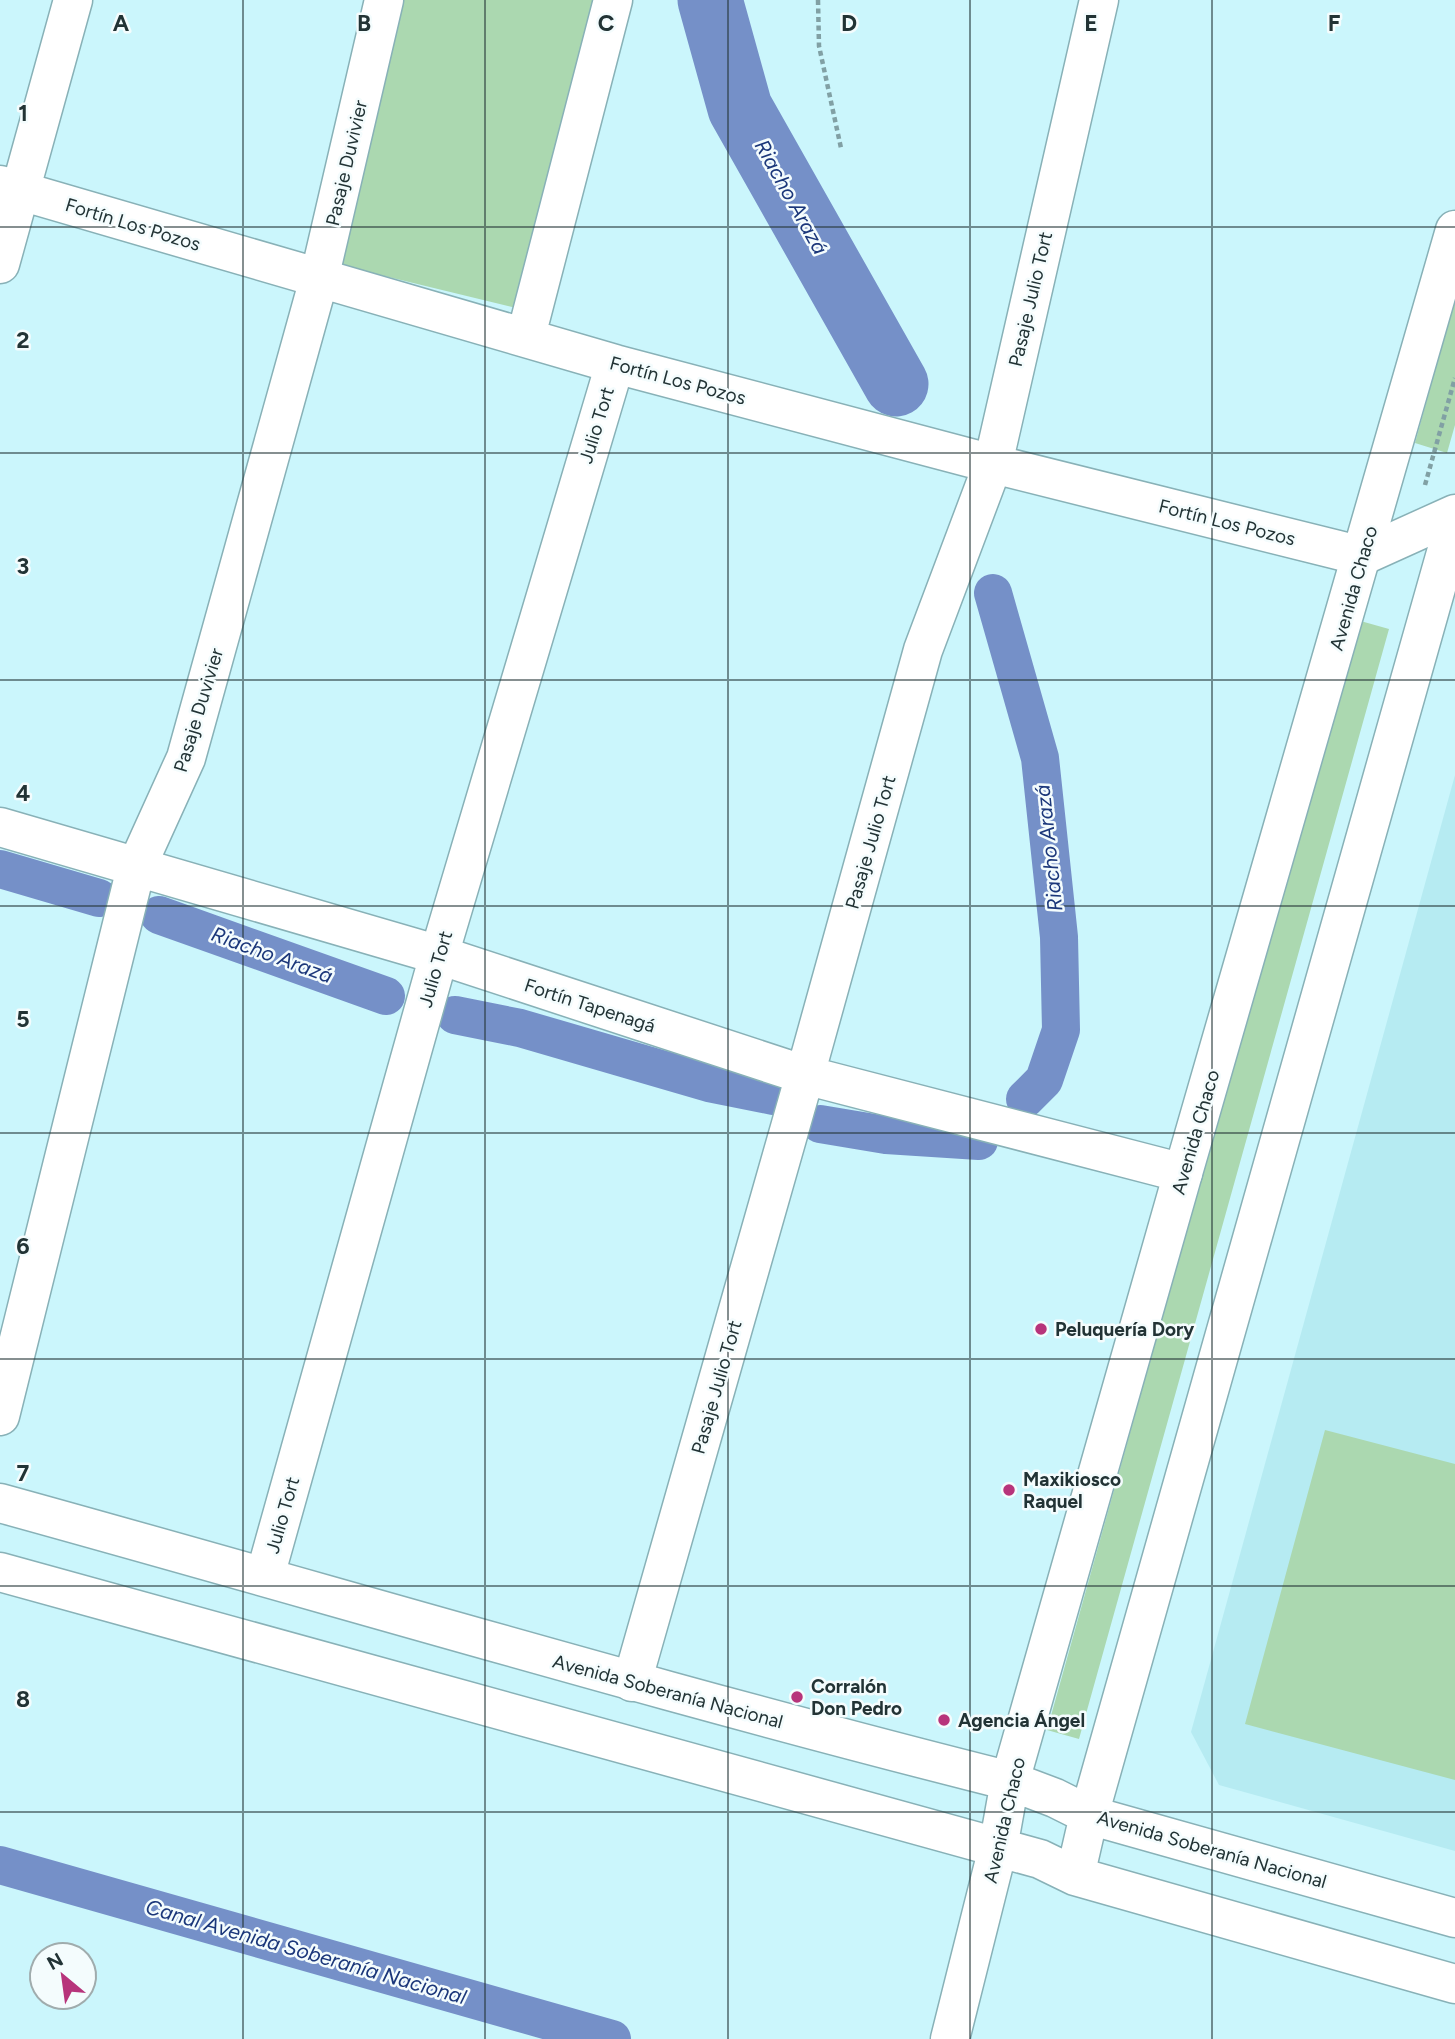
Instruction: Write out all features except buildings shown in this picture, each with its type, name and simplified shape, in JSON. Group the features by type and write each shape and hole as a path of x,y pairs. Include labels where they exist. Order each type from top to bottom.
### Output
{"street":[{"path":"0,264 11,188 74,0"},
{"name":"Pasaje Duvivier","path":"0,1416 136,868 187,758 319,279 384,0"},
{"path":"526,336 613,0"},
{"name":"Pasaje Julio Tort","path":"632,1682 923,650 993,464 1099,0"},
{"name":"Fortín Los Pozos","path":"11,188 615,364 993,464 1362,556"},
{"name":"Avenida Chaco","path":"954,2026 998,1848 1010,1781 1455,230"},
{"name":"Julio Tort","path":"265,1576 439,955 615,364"},
{"path":"1362,556 1455,514"},
{"path":"1075,1876 1089,1815 1455,522"},
{"name":"Fortín Tapenagá","path":"0,827 439,955 805,1075 1183,1173"},
{"name":"Avenida Soberanía Nacional","path":"0,1503 632,1682 1010,1781 1055,1798 1089,1815 1455,1919"},
{"path":"0,1572 1040,1859 1075,1876 1455,1984"}],"path":[{"path":"818,0 819,46 841,149"}],"shaded area":[{"path":"1455,775 1455,1851 1219,1785 1191,1732"}],"green space":[{"path":"400,0 599,0 516,308 335,264"},
{"path":"1455,298 1455,425 1447,453 1415,443"},
{"path":"1357,620 1389,629 1079,1739 1047,1730"},
{"path":"1325,1430 1455,1464 1455,1780 1245,1724"}],"waterway":[{"name":"Riacho Arazá","path":"710,0 740,108 896,384"},
{"name":"Riacho Arazá","path":"993,593 1040,758 1059,937 1061,1030 1044,1080 1025,1099"},
{"name":"Riacho Arazá","path":"0,869 99,898"},
{"name":"Riacho Arazá","path":"159,915 386,996"},
{"name":"Riacho Arazá","path":"455,1015 520,1028 709,1083 774,1096"},
{"name":"Riacho Arazá","path":"820,1124 886,1135 979,1141"},
{"name":"Canal Avenida Soberanía Nacional","path":"0,1865 612,2039"}],"place":[{"name":"Peluquería Dory","path":"1041,1329"},
{"name":"Maxikiosco Raquel","path":"1009,1490"},
{"name":"Corralón Don Pedro","path":"797,1697"},
{"name":"Agencia Ángel","path":"944,1720"}]}
